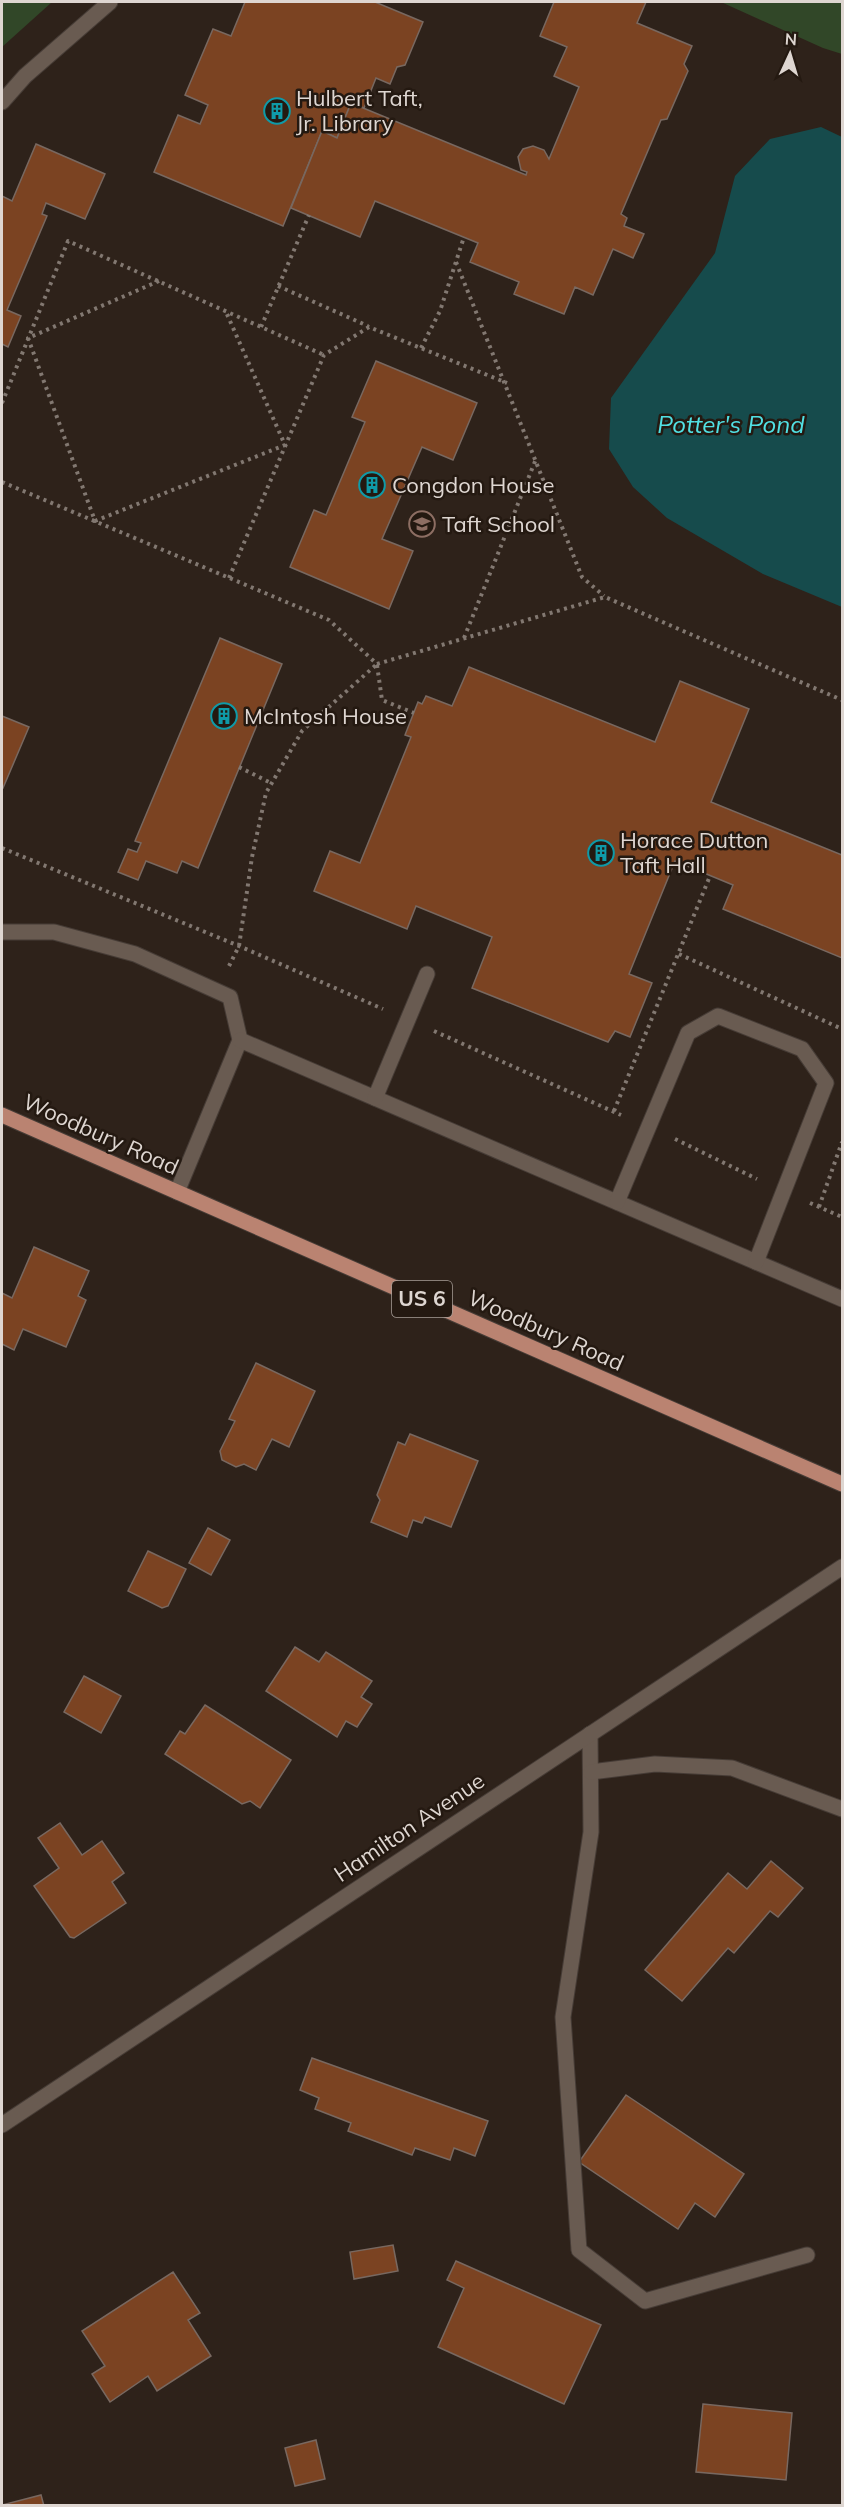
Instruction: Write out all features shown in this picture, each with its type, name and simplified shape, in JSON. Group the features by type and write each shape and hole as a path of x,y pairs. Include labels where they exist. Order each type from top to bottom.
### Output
{"main road":[{"name":"Woodbury Road","path":"2,1114 843,1484"}],"street":[{"path":"2,102 25,76 111,2"},
{"path":"2,932 54,932 135,954 230,997 240,1040 177,1192"},
{"path":"375,1098 427,974"},
{"path":"617,1202 687,1033 718,1016 802,1049 826,1083 756,1262"},
{"path":"240,1040 843,1299"},
{"name":"Hamilton Avenue","path":"2,2125 843,1567"},
{"path":"590,1734 591,1832 563,2017 579,2250 645,2301 807,2255"},
{"path":"591,1772 655,1764 732,1768 843,1809"}],"path":[{"path":"261,327 309,215"},
{"path":"421,348 440,311 464,237"},
{"path":"2,403 68,241 324,355"},
{"path":"456,262 507,384 582,578 605,597 843,700"},
{"path":"28,338 159,281"},
{"path":"278,286 369,327 507,384"},
{"path":"226,312 285,445"},
{"path":"229,578 324,355 369,327"},
{"path":"28,338 95,522"},
{"path":"95,522 285,445"},
{"path":"464,638 536,458"},
{"path":"2,482 329,620 377,664 382,700 414,713"},
{"path":"216,991 239,946 252,857 266,793 302,731 377,664 605,597"},
{"path":"239,767 272,783"},
{"path":"614,1112 710,876"},
{"path":"679,954 843,1029"},
{"path":"819,1207 843,1142"}],"green space":[{"path":"2,2 52,2 2,47"},
{"path":"721,2 842,2 842,54 823,48"}],"water":[{"name":"Potter's Pond","path":"821,127 842,137 842,607 763,574 667,518 633,487 609,449 611,398 715,253 735,176 770,139"}],"building":[{"name":"Hulbert Taft, Jr. Library","path":"245,2 375,2 423,22 405,65 397,67 390,84 376,78 364,108 351,103 337,138 322,131 283,226 154,172 178,115 200,124 208,105 185,95 213,29 231,36"},
{"path":"554,2 646,2 637,23 692,46 684,64 688,71 667,119 661,120 621,214 627,218 624,226 644,234 633,258 613,249 593,295 575,287 564,314 514,294 519,282 470,262 478,243 375,201 360,237 291,208 322,131 337,138 351,103 526,175 527,172 521,170 518,157 523,149 533,146 544,150 549,159 579,87 554,76 567,47 540,36"},
{"path":"36,144 105,174 85,219 46,203 42,214 47,216 7,310 21,316 8,347 2,344 2,196 12,201"},
{"name":"Congdon House","path":"376,361 477,403 453,460 422,447 382,539 413,551 389,609 290,567 314,510 326,515 365,422 352,417"},
{"name":"McIntosh House","path":"220,638 282,664 198,868 182,861 177,873 146,861 138,880 118,872 128,849 137,852 141,843 135,841"},
{"name":"Horace Dutton Taft Hall","path":"469,667 655,742 680,681 749,709 711,802 842,855 842,958 723,909 733,885 675,861 629,974 652,983 630,1037 615,1031 608,1042 472,988 492,937 416,906 407,929 314,891 330,851 360,863 411,737 405,735 418,702 422,704 426,696 452,706"},
{"path":"2,716 29,727 3,788 2,787"},
{"path":"34,1247 89,1271 78,1296 86,1300 66,1347 23,1329 14,1350 2,1344 2,1293 12,1298"},
{"path":"256,1363 315,1391 289,1447 272,1439 256,1470 244,1464 236,1467 222,1460 220,1451 235,1421 229,1419"},
{"path":"410,1434 478,1461 451,1527 425,1517 422,1523 413,1520 407,1537 371,1522 380,1500 377,1495 398,1442 405,1445"},
{"path":"208,1528 230,1540 211,1575 189,1563"},
{"path":"148,1551 186,1569 168,1606 162,1608 128,1591"},
{"path":"295,1647 319,1662 326,1652 372,1681 361,1697 372,1704 357,1727 346,1721 337,1737 266,1691"},
{"path":"84,1676 121,1696 101,1733 64,1712"},
{"path":"205,1705 291,1760 260,1808 250,1801 242,1804 165,1754 180,1731 185,1734"},
{"path":"60,1823 82,1855 102,1841 124,1873 112,1882 126,1903 74,1938 70,1937 34,1886 59,1868 38,1838"},
{"path":"771,1861 803,1888 778,1917 770,1911 734,1953 728,1948 682,2001 645,1970 728,1873 747,1889"},
{"path":"312,2058 488,2121 475,2156 454,2148 450,2160 415,2148 412,2155 348,2131 351,2123 315,2109 319,2098 300,2090"},
{"path":"626,2095 744,2174 715,2217 695,2203 678,2229 579,2162"},
{"path":"393,2245 398,2271 354,2279 350,2252"},
{"path":"456,2261 601,2325 564,2404 438,2347 464,2288 447,2280"},
{"path":"173,2272 200,2313 188,2320 211,2356 157,2391 148,2376 110,2402 92,2374 105,2366 82,2331"},
{"path":"703,2404 792,2413 786,2480 696,2472"},
{"path":"316,2440 325,2479 295,2486 285,2448"},
{"path":"41,2495 44,2506 2,2506 2,2505"}],"place":[{"name":"Hulbert Taft, Jr. Library","path":"277,111"},
{"name":"Congdon House","path":"372,485"},
{"name":"Taft School","path":"422,524"},
{"name":"McIntosh House","path":"224,716"},
{"name":"Horace Dutton Taft Hall","path":"601,853"}]}
